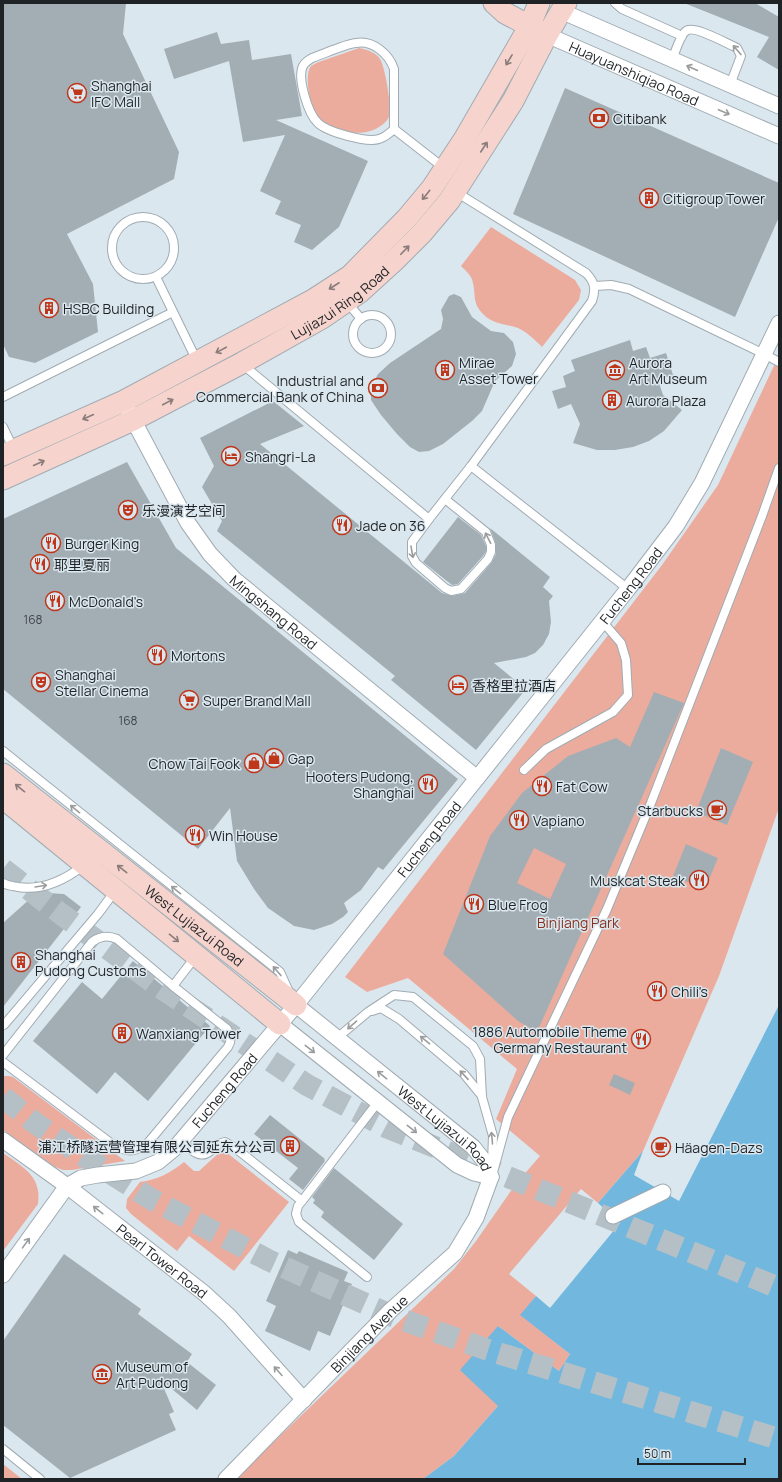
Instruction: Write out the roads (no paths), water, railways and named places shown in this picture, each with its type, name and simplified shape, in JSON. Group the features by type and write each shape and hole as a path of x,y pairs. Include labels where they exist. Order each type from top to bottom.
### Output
{"main road":[{"name":"Huayuanshiqiao Road","path":"494,3 505,13 538,31"},
{"name":"Huayuanshiqiao Road","path":"540,3 564,7"},
{"name":"Lujiazui Ring Road","path":"3,479 133,420 242,363 322,318 360,292 422,233 449,201 513,101 538,31 540,3"},
{"name":"Lujiazui Ring Road","path":"8,452 124,401 313,300 350,276 408,218 432,188 538,31 564,7"},
{"name":"West Lujiazui Road","path":"3,774 296,1005"},
{"name":"West Lujiazui Road","path":"3,798 280,1024"}],"street":[{"name":"Huayuanshiqiao Road","path":"564,7 672,60 779,106"},
{"name":"Huayuanshiqiao Road","path":"538,31 779,136"},
{"name":"Fucheng Road","path":"3,1275 67,1186 81,1178 136,1171 158,1162 175,1148 296,1005 628,589 676,526 702,483 779,323"},
{"name":"Mingshang Road","path":"124,401 188,524 210,554 234,579 477,778"},
{"name":"West Lujiazui Road","path":"296,1005 473,1147 484,1162 491,1177"},
{"name":"West Lujiazui Road","path":"280,1024 457,1165 474,1173 491,1177"},
{"name":"Pearl Tower Road","path":"3,1140 67,1186 204,1293 229,1316 304,1400"},
{"name":"Binjiang Avenue","path":"226,1479 391,1310 455,1254 476,1218 491,1177"},
{"path":"612,1216 663,1192"}],"lane":[{"path":"614,3 622,9 682,36"},
{"path":"672,60 682,36 685,32 692,29 737,48 741,56 730,85"},
{"path":"356,43 370,44 376,47 387,56 392,62 394,68 394,129 384,137 371,140 338,133 323,128 317,123 308,108 302,79 303,66 312,58 356,43"},
{"path":"394,129 444,169"},
{"path":"445,499 486,532 492,544 488,559 461,589 451,591 445,588 416,563 412,556 412,542 445,499 471,466 592,301 595,286 592,278 586,273 455,191"},
{"path":"136,217 146,217 156,220 165,226 171,234 174,244 174,254 171,263 156,277 146,280 135,279 126,275 118,268 113,258 111,248 113,238 118,228 136,217"},
{"path":"156,277 198,362"},
{"path":"595,286 611,285 629,290 779,362"},
{"path":"346,302 361,319"},
{"path":"3,397 173,312"},
{"path":"371,315 377,316 386,322 391,332 391,338 389,343 381,351 370,353 360,348 356,344 354,339 354,328 361,319 371,315"},
{"path":"242,363 429,520"},
{"path":"3,427 8,452"},
{"path":"471,466 628,589"},
{"path":"491,1177 508,1117 607,909 651,803 762,516 779,468"},
{"path":"524,770 546,748 613,712 628,695 626,660 621,643 602,621"},
{"path":"3,751 280,972 296,1005"},
{"path":"3,883 23,888 49,885 72,874 84,864"},
{"path":"3,1024 4,1025 93,920 115,890"},
{"path":"3,1055 92,942 98,938 111,937 116,939 222,1024 231,1035 231,1042 228,1047 147,1144 140,1149 124,1150 116,1147 3,1062"},
{"path":"173,986 196,956"},
{"path":"337,1038 368,1012 394,995 413,997 473,1046 480,1059 482,1097 493,1136 491,1177"},
{"path":"368,1012 381,1008 399,1019 464,1074 482,1097"},
{"path":"367,1278 299,1222 296,1214 298,1206 378,1102"},
{"path":"181,1141 194,1152 201,1155 209,1153 216,1144 225,1142 234,1147 302,1201"},
{"path":"3,1448 40,1479"}],"water":[{"path":"779,1005 779,1479 423,1479 454,1456 498,1406 460,1370 498,1326 559,1371 570,1354 520,1315 536,1296 550,1308 620,1223 598,1203 643,1151 634,1175 679,1201"}],"tunnel":[{"path":"3,869 158,986 307,1085 386,1127 779,1288"},
{"path":"3,1097 35,1123 151,1199 268,1260 395,1317 488,1350 779,1439"}],"place":[{"name":"Shanghai IFC Mall","path":"77,93"},
{"name":"Citibank","path":"599,118"},
{"name":"Citigroup Tower","path":"649,198"},
{"name":"HSBC Building","path":"49,308"},
{"name":"Mirae Asset Tower","path":"445,370"},
{"name":"Aurora Art Museum","path":"615,370"},
{"name":"Industrial and Commercial Bank of China","path":"378,388"},
{"name":"Aurora Plaza","path":"612,400"},
{"name":"Shangri-La","path":"231,456"},
{"name":"乐漫演艺空间","path":"128,510"},
{"name":"Jade on 36","path":"342,525"},
{"name":"Burger King","path":"51,543"},
{"name":"耶里夏丽","path":"40,564"},
{"name":"McDonald's","path":"55,601"},
{"name":"Mortons","path":"157,655"},
{"name":"Shanghai Stellar Cinema","path":"41,682"},
{"name":"香格里拉酒店","path":"458,685"},
{"name":"Super Brand Mall","path":"189,700"},
{"name":"Gap","path":"274,758"},
{"name":"Chow Tai Fook","path":"254,763"},
{"name":"Hooters Pudong, Shanghai","path":"428,784"},
{"name":"Fat Cow","path":"542,786"},
{"name":"Starbucks","path":"717,810"},
{"name":"Vapiano","path":"519,820"},
{"name":"Win House","path":"195,835"},
{"name":"Muskcat Steak","path":"699,880"},
{"name":"Blue Frog","path":"474,904"},
{"name":"Shanghai Pudong Customs","path":"21,962"},
{"name":"Chili's","path":"657,991"},
{"name":"Wanxiang Tower","path":"122,1033"},
{"name":"1886 Automobile Theme Germany Restaurant","path":"641,1039"},
{"name":"浦江桥隧运营管理有限公司延东分公司","path":"290,1146"},
{"name":"Häagen-Dazs","path":"661,1147"},
{"name":"Museum of Art Pudong","path":"102,1374"}],"park label":[{"name":"Binjiang Park","path":"578,922"}]}
